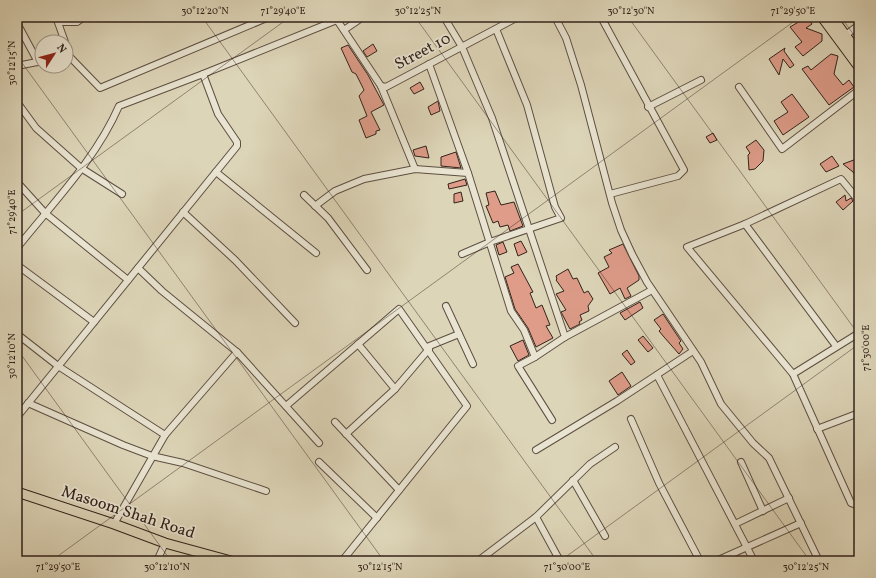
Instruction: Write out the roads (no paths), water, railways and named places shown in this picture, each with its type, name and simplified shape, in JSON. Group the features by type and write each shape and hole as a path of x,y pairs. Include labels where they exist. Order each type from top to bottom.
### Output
{"main road":[{"path":"822,17 859,54"},
{"path":"832,17 859,67"},
{"name":"Masoom Shah Road","path":"17,492 114,524 205,558 231,561"}],"street":[{"path":"62,34 58,20 77,22 84,17"},
{"path":"74,62 100,88 268,17"},
{"path":"344,30 363,17"},
{"path":"444,17 462,47 492,118 565,336"},
{"name":"Street 10","path":"382,86 386,87 518,17"},
{"path":"555,17 566,38 581,85 610,194 621,230 632,254 652,290 701,362 721,404 753,443 769,458 819,561"},
{"path":"601,17 648,107 684,170 678,176 610,194"},
{"path":"17,248 81,168 112,122 119,106 203,74 336,18 382,86 415,169"},
{"path":"17,23 34,52"},
{"path":"842,38 859,25"},
{"path":"462,254 490,242 560,218 555,207 527,105 496,29"},
{"path":"17,66 34,63"},
{"path":"429,64 468,173 511,310 524,330 535,357"},
{"path":"17,417 19,409 28,403 236,146 237,142 218,114 203,74"},
{"path":"648,107 701,80"},
{"path":"739,87 782,149 859,90"},
{"path":"17,102 36,128 81,168 122,194"},
{"path":"315,206 335,191 364,179 415,169 468,173"},
{"path":"216,172 316,254"},
{"path":"859,201 841,179 745,224 687,247 793,374 851,503 859,506"},
{"path":"17,182 45,213 128,280"},
{"path":"304,195 328,218 367,270"},
{"path":"183,212 235,260 295,323"},
{"path":"745,224 836,346"},
{"path":"17,266 94,322"},
{"path":"138,268 162,291 237,352 319,443"},
{"path":"552,420 518,366 535,357 565,336 652,290"},
{"path":"446,306 473,364"},
{"path":"286,406 398,309 428,348 467,406 342,561"},
{"path":"793,374 859,333"},
{"path":"17,334 58,366 165,435"},
{"path":"346,434 395,389 428,348 459,334"},
{"path":"358,344 395,389"},
{"path":"536,450 693,351"},
{"path":"114,524 165,435 237,352"},
{"path":"657,375 754,561"},
{"path":"28,403 152,456 182,463 266,491"},
{"path":"817,429 859,413"},
{"path":"631,419 659,483 700,561"},
{"path":"335,422 399,490"},
{"path":"478,561 536,517 590,464 615,447"},
{"path":"319,462 377,518"},
{"path":"741,462 763,511"},
{"path":"573,480 605,536"},
{"path":"735,524 789,498"},
{"path":"536,517 560,561"},
{"path":"716,561 801,523"},
{"path":"157,561 165,543"}]}
